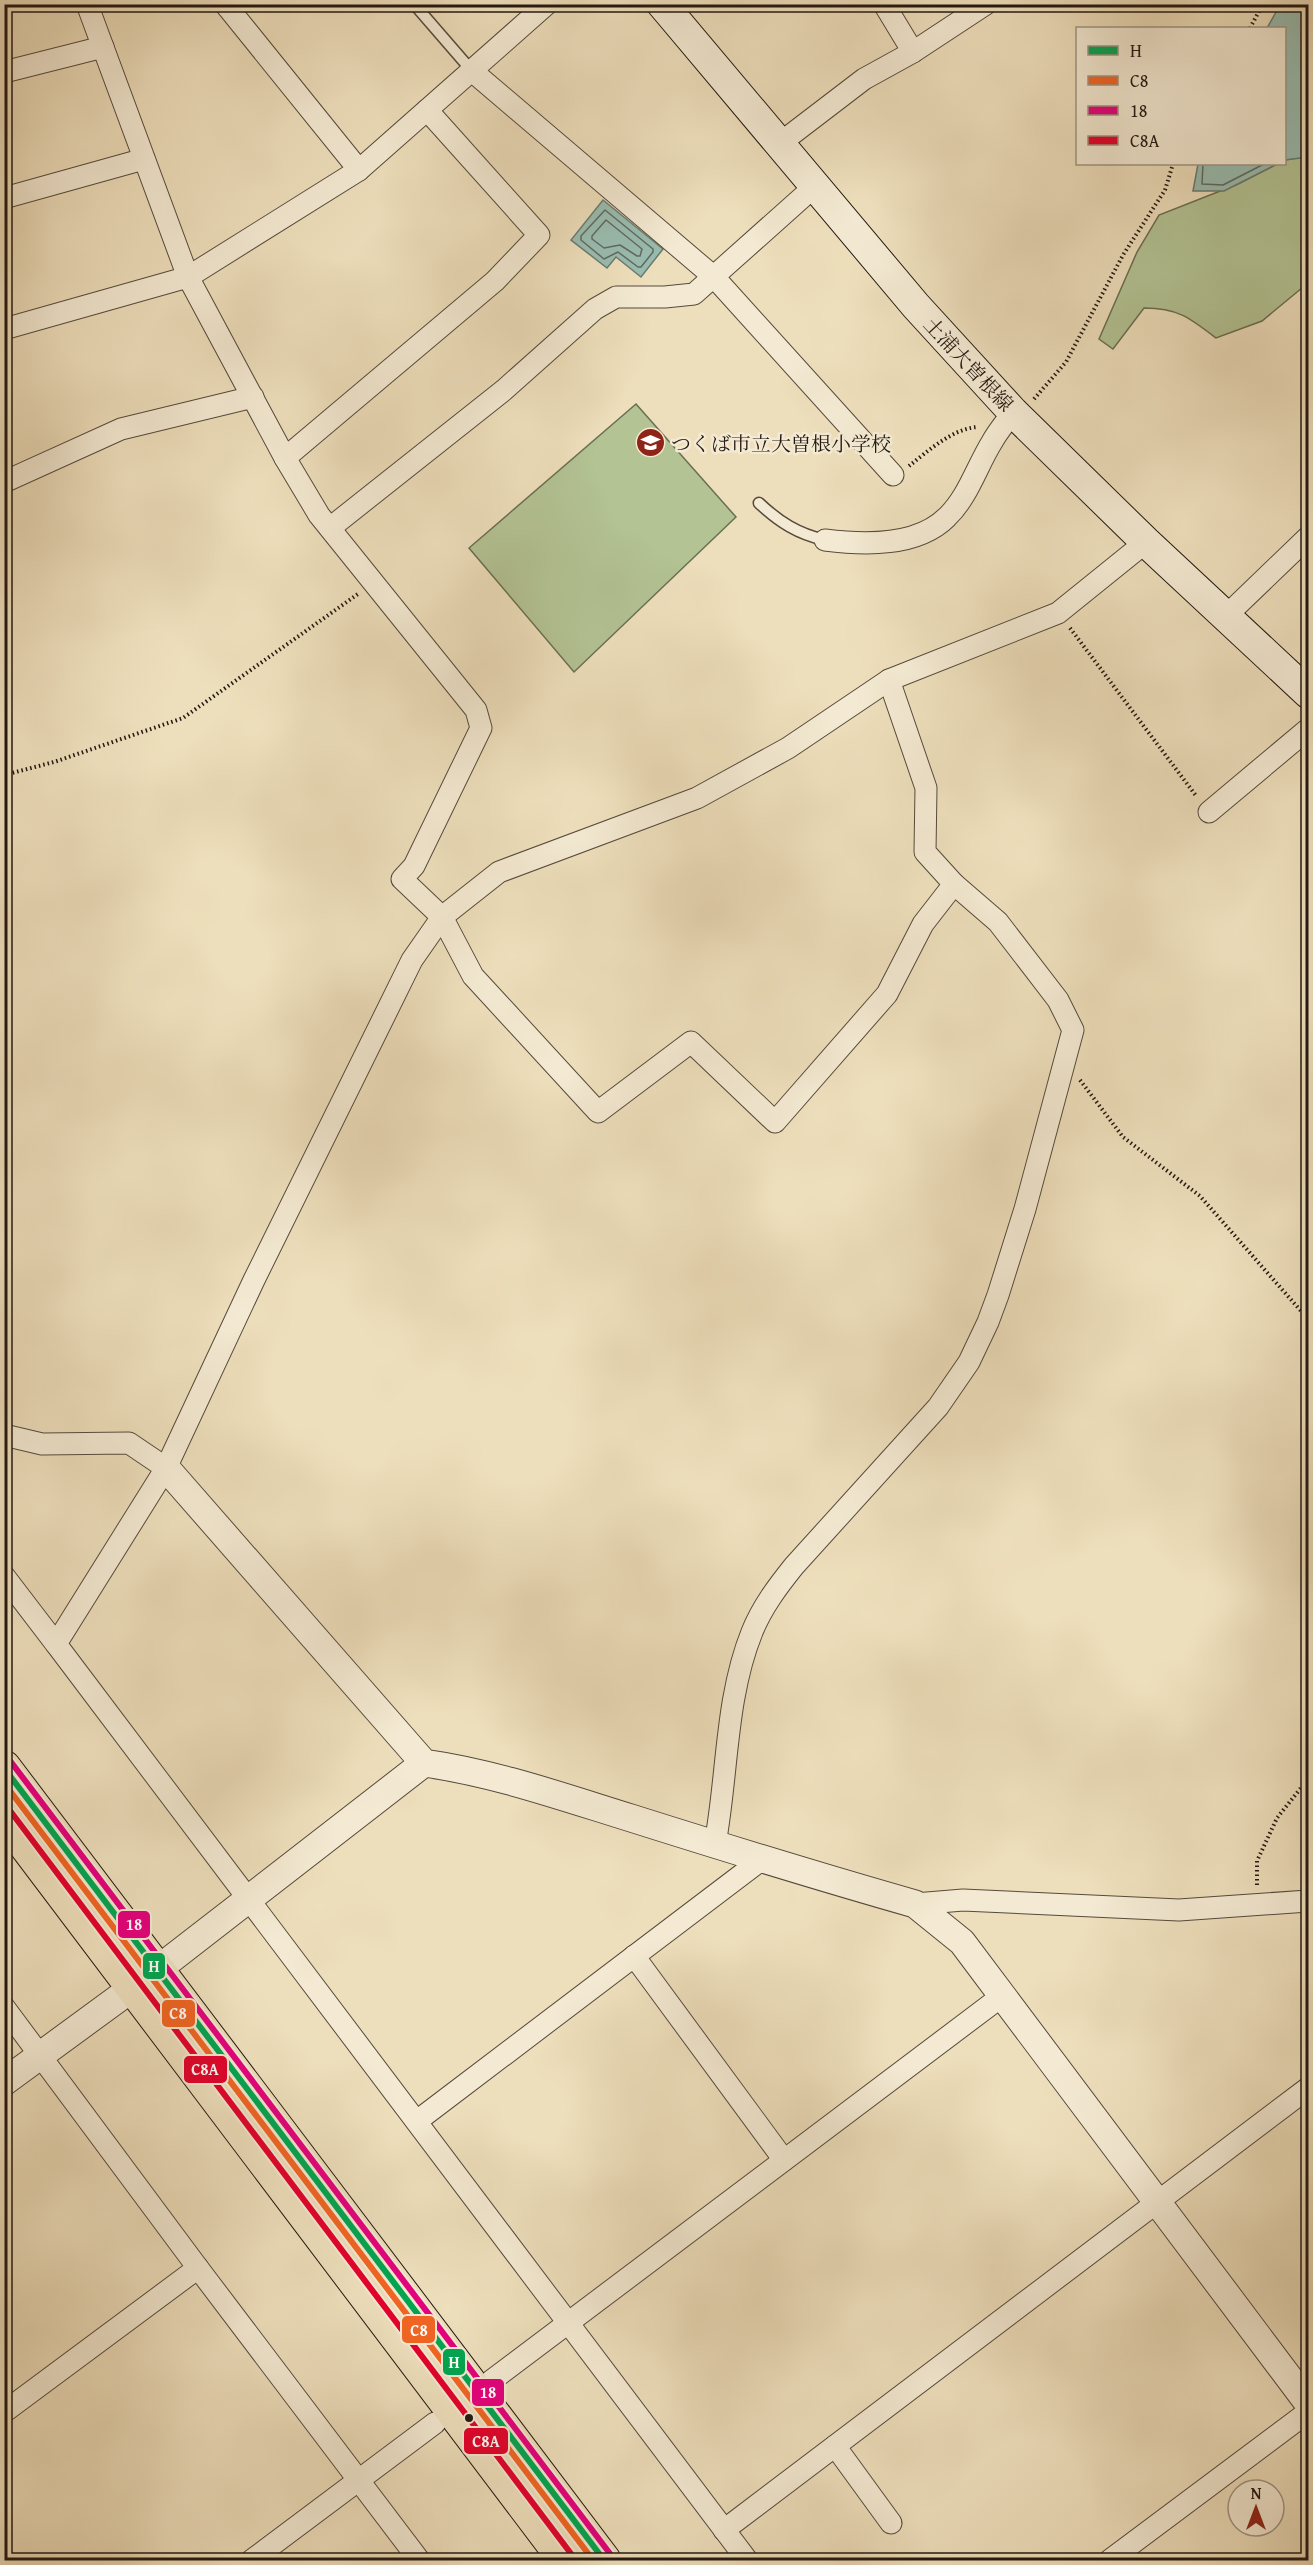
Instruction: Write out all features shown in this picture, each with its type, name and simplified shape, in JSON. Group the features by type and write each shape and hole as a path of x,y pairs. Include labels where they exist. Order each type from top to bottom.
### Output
{"main road":[{"name":"土浦大曽根線","path":"662,4 916,306 1016,414 1146,542 1227,615 1308,693"},
{"path":"4,1767 145,1978 565,2560"},
{"path":"4,1817 145,1978 604,2560"}],"street":[{"path":"87,4 188,278 285,458 319,515 476,710 481,728 414,866 402,879 442,917 473,976 598,1112 691,1042 775,1122 887,994 923,924 954,884"},
{"path":"225,4 359,170"},
{"path":"4,329 188,278 359,170 547,4"},
{"path":"884,4 913,52"},
{"path":"779,144 864,79 913,52 986,4"},
{"path":"4,72 103,47"},
{"path":"472,71 714,277 893,475"},
{"path":"285,458 495,281 538,235 427,110"},
{"path":"4,198 144,159"},
{"path":"330,528 504,390 594,309 616,297 665,297 694,294 815,186"},
{"path":"4,482 121,429 253,398"},
{"path":"825,540 849,543 902,540 932,530 949,516 992,442 1016,414"},
{"path":"1227,615 1308,537"},
{"path":"56,1644 166,1468 254,1280 412,960 442,917 499,872 697,798 788,748 889,680 1058,613 1146,542"},
{"path":"715,1844 723,1801 730,1720 738,1678 752,1632 774,1591 794,1566 938,1407 969,1362 998,1295 1025,1209 1073,1030 1058,1000 998,922 954,884 925,852 926,788 889,680"},
{"path":"1209,812 1308,729"},
{"path":"4,1435 42,1444 129,1443 166,1468 424,1763 467,1769 761,1860 915,1904 963,1900 1179,1910 1308,1901"},
{"path":"4,1576 249,1897 747,2560"},
{"path":"4,2082 145,1978 424,1763"},
{"path":"417,2121 761,1860"},
{"path":"915,1904 962,1942 1308,2403"},
{"path":"634,1956 784,2160"},
{"path":"491,2381 1002,1996"},
{"path":"4,2007 419,2560"},
{"path":"724,2530 1308,2088"},
{"path":"4,2412 198,2268"},
{"path":"1110,2560 1308,2412"},
{"path":"252,2560 435,2423"},
{"path":"835,2446 891,2523"}],"lane":[{"path":"414,4 472,71"},
{"path":"759,503 789,528 806,536 825,540"}],"path":[{"path":"1252,27 1263,4"},
{"path":"893,475 904,470 934,446 969,427 983,426 1016,414 1066,362 1123,255 1165,190 1173,165"},
{"path":"4,776 54,762 183,718 373,583"},
{"path":"1058,613 1209,812"},
{"path":"1065,1062 1123,1137 1200,1196 1308,1319"},
{"path":"1257,1904 1257,1861 1277,1818 1308,1779"}],"green space":[{"path":"1308,156 1308,283 1262,321 1216,338 1199,325 1175,312 1144,308 1113,349 1099,339 1137,252 1159,215 1238,184 1275,165 1286,165 1286,160"},
{"path":"636,404 736,517 574,672 469,548"}],"water":[{"path":"1280,5 1308,5 1308,157 1286,160 1286,27 1268,27"},
{"path":"1198,165 1275,165 1224,191 1193,191"},
{"path":"603,200 663,249 641,277 616,257 607,268 571,240"}],"transit line":[{"name":"18","path":"11,1762 611,2555"},
{"name":"H","path":"4,1768 604,2560"},
{"name":"C8","path":"4,1783 593,2560"},
{"name":"C8A","path":"11,1812 572,2555"}],"place":[{"name":"つくば市立大曽根小学校","path":"650,443"}]}
